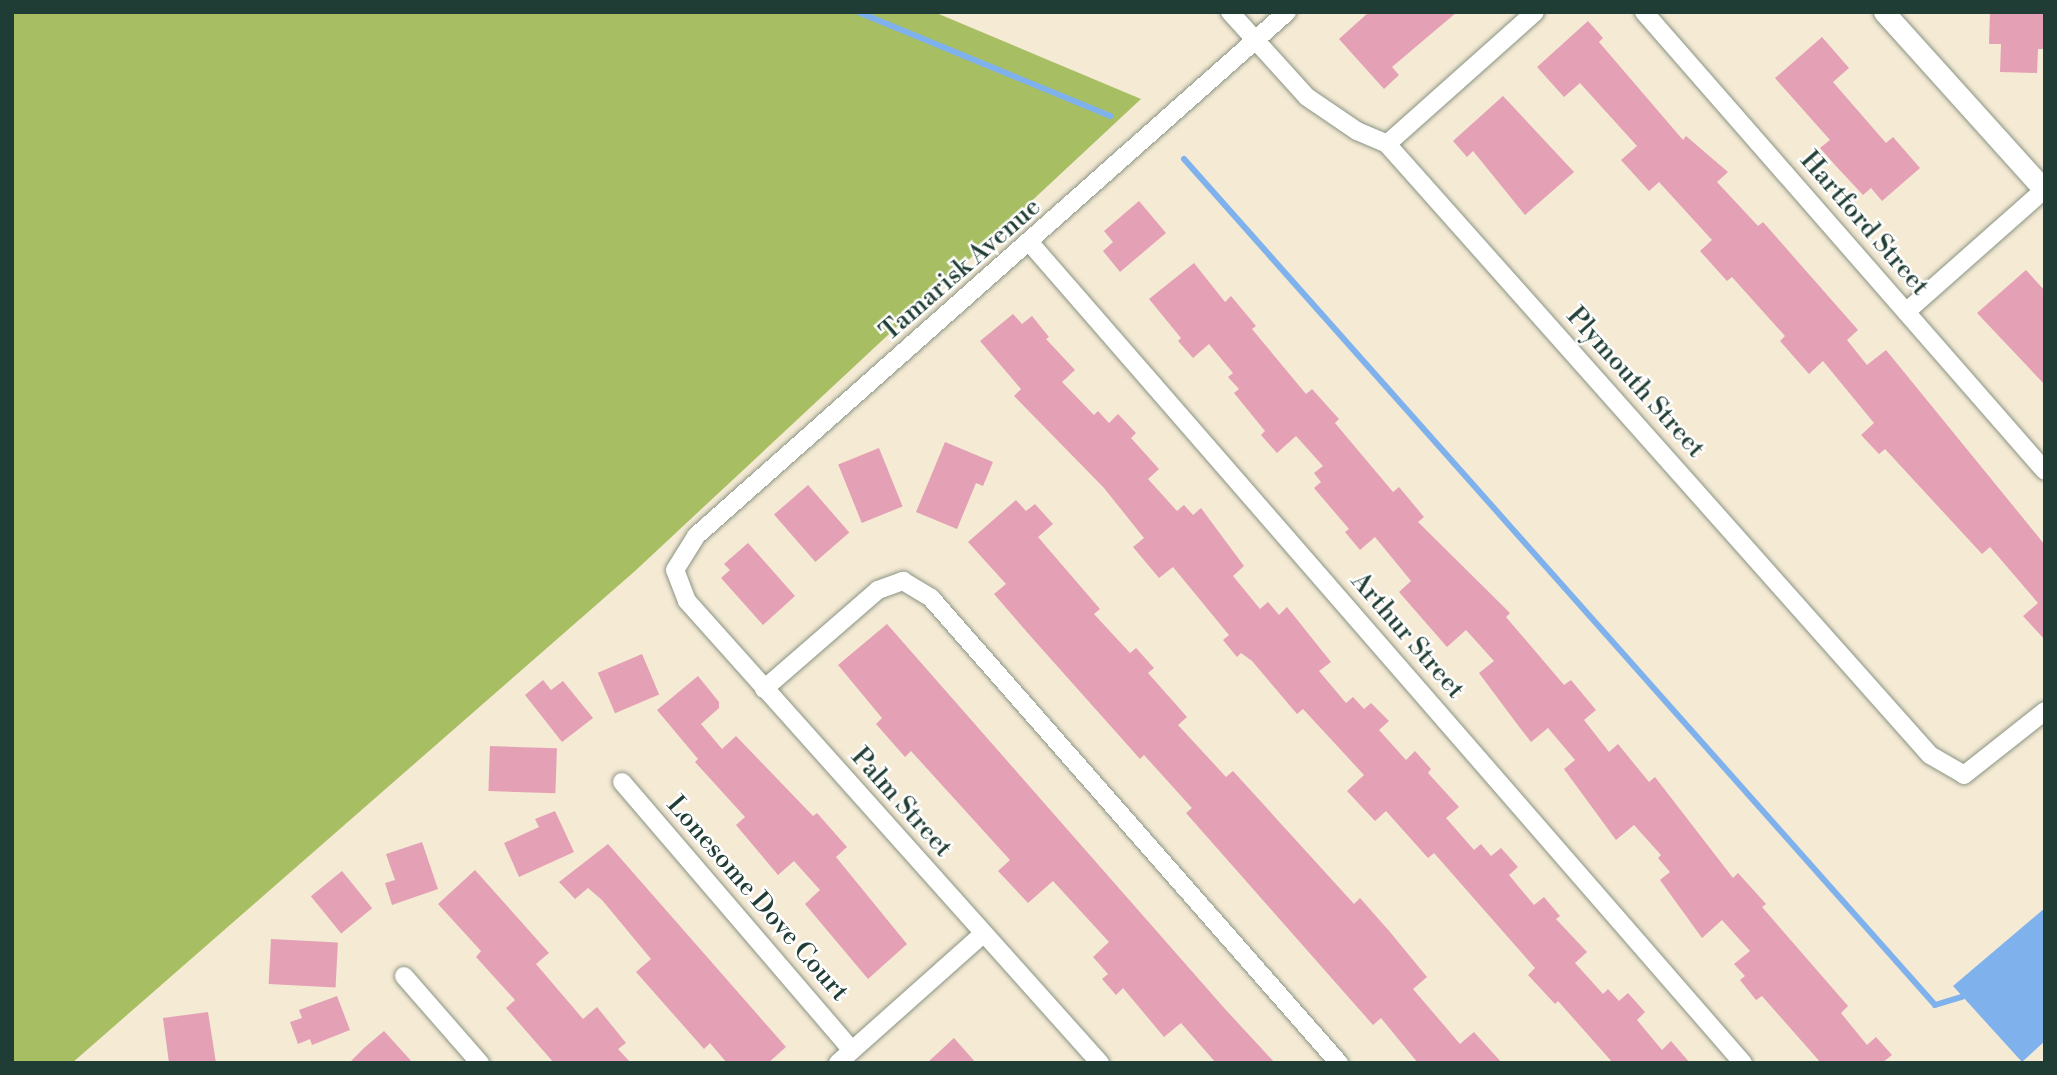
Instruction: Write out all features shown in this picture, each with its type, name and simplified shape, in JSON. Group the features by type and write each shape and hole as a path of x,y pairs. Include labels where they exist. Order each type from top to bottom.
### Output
{"street":[{"name":"Plymouth Street","path":"1230,12 1307,97 1357,131 1387,144 1930,755 1964,775 2045,711"},
{"name":"Tamarisk Avenue","path":"675,570 696,536 1031,244 1287,12"},
{"path":"1387,144 1535,12"},
{"name":"Hartford Street","path":"1644,12 2045,471"},
{"path":"1884,12 2044,191 1906,312"},
{"name":"Arthur Street","path":"1031,244 1743,1063"},
{"name":"Palm Street","path":"675,570 687,601 1100,1063"},
{"path":"764,689 878,590 903,581 930,598 1339,1063"},
{"name":"Lonesome Dove Court","path":"622,782 852,1050"},
{"path":"838,1063 983,933"},
{"path":"404,976 480,1063"}],"green space":[{"path":"12,12 934,12 1141,99 635,571 72,1063 12,1063"}],"water":[{"path":"2045,908 2045,1041 2022,1062 1953,986"}],"building":[{"path":"1369,12 1457,12 1392,67 1399,75 1384,89 1339,39"},
{"path":"1990,12 2045,12 2045,49 2038,49 2037,73 2000,72 2001,44 1989,44"},
{"path":"1588,21 1603,38 1599,42 1683,140 1686,136 1728,172 1717,182 1758,226 1763,222 1858,330 1847,340 1867,365 1886,350 2045,545 2045,640 2023,616 2038,603 1990,547 1982,554 1885,449 1879,454 1861,435 1874,423 1823,361 1809,374 1780,341 1785,336 1732,277 1727,281 1700,251 1712,240 1659,182 1649,191 1621,160 1637,146 1580,83 1564,97 1537,67"},
{"path":"1822,37 1849,68 1833,82 1886,143 1893,137 1920,168 1882,201 1871,188 1863,195 1820,148 1830,140 1775,78"},
{"path":"1503,96 1574,172 1525,215 1473,151 1467,157 1453,141"},
{"path":"1139,201 1166,233 1120,272 1103,251 1113,242 1104,231"},
{"path":"1194,263 1225,302 1231,296 1256,326 1252,329 1306,394 1312,389 1339,419 1335,423 1393,492 1399,487 1424,517 1418,522 1510,613 1506,617 1564,685 1571,680 1596,710 1584,720 1609,752 1618,744 1649,782 1655,777 1733,878 1738,873 1766,904 1762,907 1848,1006 1841,1013 1867,1045 1876,1037 1892,1055 1882,1063 1821,1063 1762,996 1756,1000 1740,980 1745,976 1734,964 1750,951 1722,920 1702,938 1660,880 1670,872 1658,858 1661,855 1634,825 1616,840 1564,769 1575,760 1548,728 1531,742 1517,724 1479,673 1494,661 1466,630 1447,647 1399,592 1411,581 1375,537 1360,550 1345,532 1349,529 1314,488 1321,482 1314,473 1323,466 1296,436 1277,453 1261,435 1265,431 1234,393 1239,389 1228,377 1233,373 1209,344 1193,358 1178,341 1181,338 1149,299"},
{"path":"2026,270 2045,291 2045,385 1977,313"},
{"path":"1013,314 1022,324 1032,316 1049,337 1046,339 1075,370 1062,382 1094,415 1098,411 1109,423 1118,414 1136,433 1131,438 1159,469 1148,479 1177,511 1184,505 1193,515 1201,508 1244,566 1233,576 1260,609 1268,602 1279,615 1287,607 1331,662 1319,671 1346,703 1353,697 1364,709 1371,703 1389,721 1379,730 1406,760 1415,751 1431,769 1428,773 1459,807 1446,818 1474,850 1481,844 1491,856 1501,848 1518,867 1509,875 1534,905 1544,897 1560,916 1556,919 1587,952 1575,963 1603,994 1608,989 1619,1001 1628,993 1645,1012 1637,1020 1662,1050 1671,1041 1690,1063 1613,1063 1558,1001 1555,1004 1528,975 1535,968 1434,853 1428,858 1386,811 1375,821 1347,791 1364,775 1303,709 1297,714 1252,661 1241,653 1237,657 1223,640 1229,635 1173,567 1159,578 1133,547 1144,538 1104,488 1014,396 1021,389 980,341"},
{"path":"945,442 993,462 983,486 976,483 957,529 916,512"},
{"path":"879,448 903,506 862,523 838,464"},
{"path":"808,485 849,533 815,562 774,515"},
{"path":"1016,500 1026,511 1035,504 1053,524 1038,537 1100,609 1094,614 1130,653 1136,648 1154,668 1148,673 1187,717 1178,725 1226,777 1233,771 1354,904 1360,898 1427,977 1413,989 1460,1044 1474,1032 1502,1063 1418,1063 1381,1018 1373,1025 1186,813 1192,808 1144,755 1140,759 994,594 1006,584 968,542"},
{"path":"748,543 795,596 763,625 721,578 730,570 724,564"},
{"path":"887,624 1275,1063 1216,1063 1181,1023 1164,1037 1123,988 1116,995 1102,979 1108,974 1093,957 1109,942 1053,881 1028,903 998,871 1010,860 911,751 905,757 876,724 882,718 838,665"},
{"path":"642,654 659,695 615,713 598,673"},
{"path":"698,676 719,702 719,708 701,724 722,749 736,736 813,816 817,813 847,847 836,857 907,944 868,979 805,904 820,890 794,861 778,875 736,825 745,817 695,762 698,759 657,710"},
{"path":"543,680 551,690 563,681 593,718 562,742 525,695"},
{"path":"490,746 557,748 555,793 488,791"},
{"path":"555,811 574,852 519,877 504,843 539,827 535,819"},
{"path":"422,842 438,889 392,905 385,883 395,880 386,854"},
{"path":"608,844 786,1047 768,1063 727,1063 710,1043 704,1049 636,972 651,959 602,900 588,888 575,899 559,882"},
{"path":"475,870 549,953 536,964 583,1019 597,1007 626,1043 618,1049 631,1063 554,1063 506,1008 515,1000 476,957 481,951 438,904"},
{"path":"342,871 372,908 341,933 311,896"},
{"path":"271,939 338,943 336,987 269,984"},
{"path":"337,996 350,1030 312,1045 310,1039 298,1044 290,1022 302,1018 299,1010"},
{"path":"208,1012 216,1063 169,1063 163,1018"},
{"path":"384,1031 413,1063 349,1063 364,1048"},
{"path":"954,1038 976,1063 927,1063"}],"waterway":[{"path":"858,12 1110,116"},
{"path":"1184,159 1935,1005 1962,997"}]}
